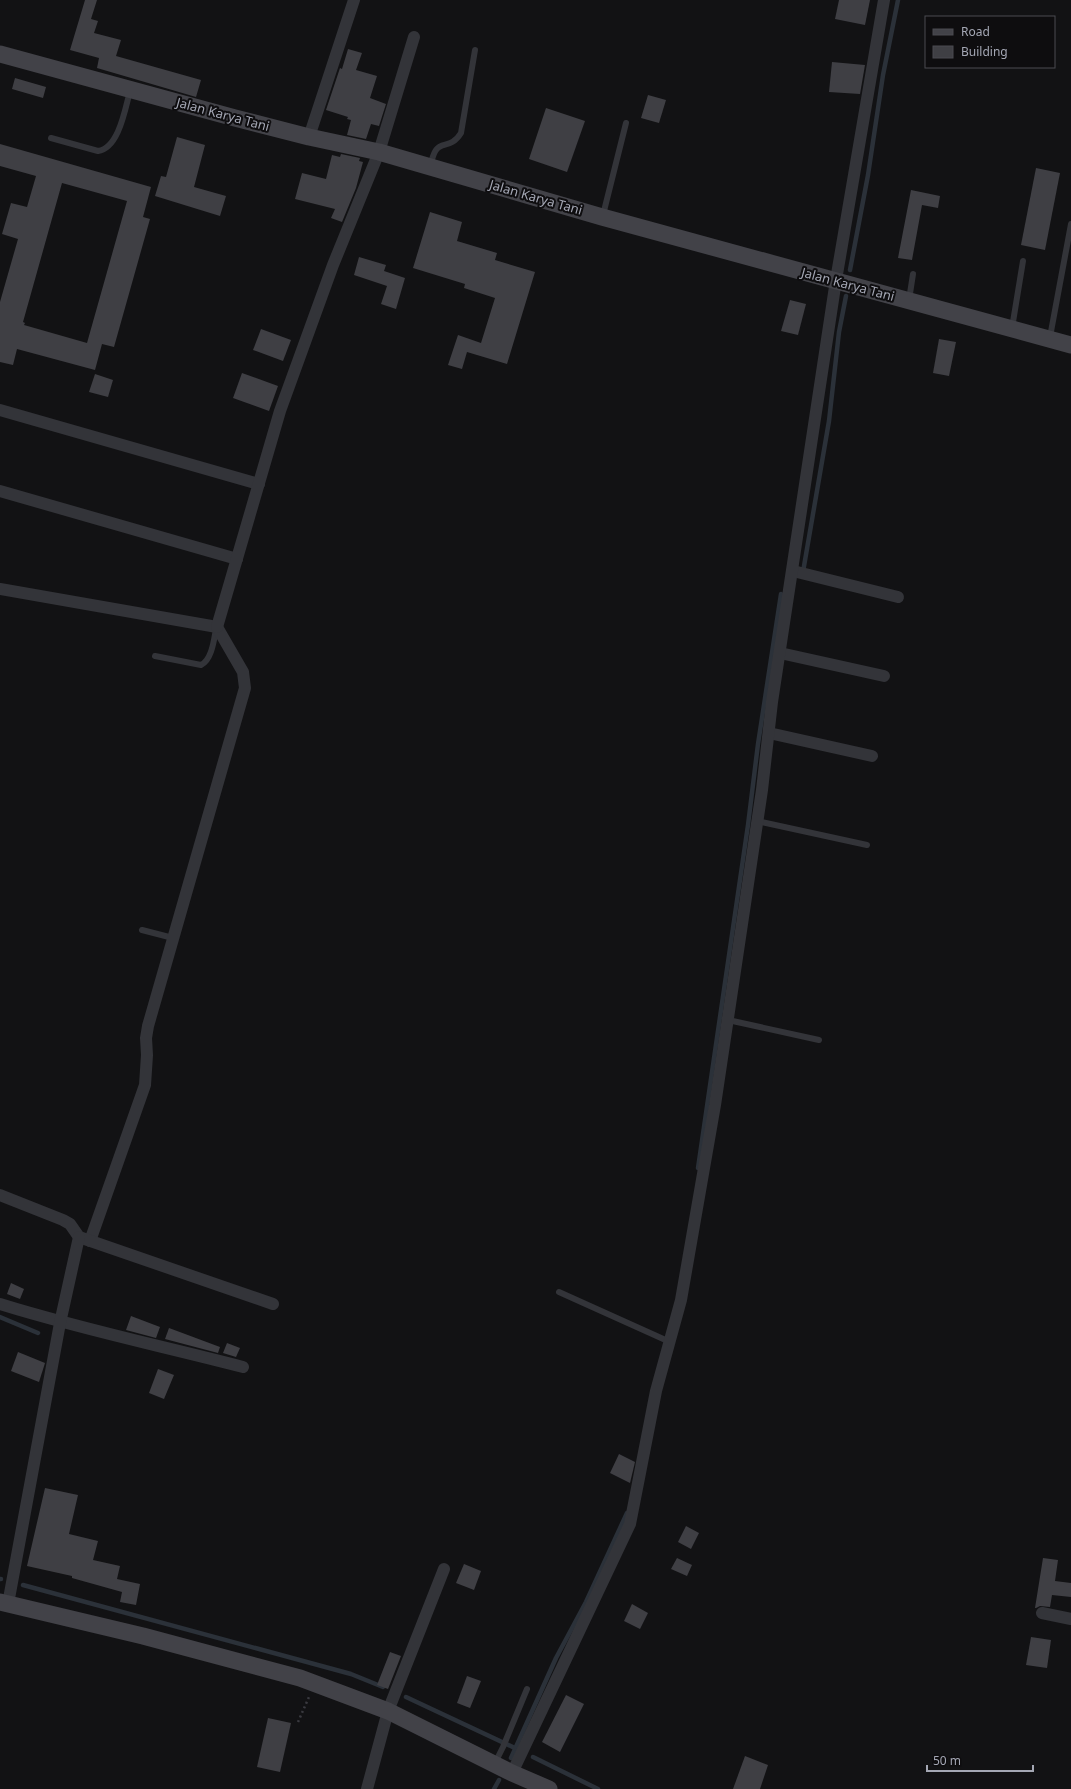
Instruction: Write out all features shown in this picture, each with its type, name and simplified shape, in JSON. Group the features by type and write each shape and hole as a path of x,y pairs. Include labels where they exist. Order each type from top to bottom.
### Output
{"street":[{"path":"309,137 354,0"},
{"path":"512,1773 630,1524 656,1392 681,1300 715,1105 728,1020 780,652 836,280 884,0"},
{"path":"414,37 379,152 330,272 280,411 217,627 243,672 245,688 147,1032 145,1085 85,1239 60,1323 4,1603 143,1636 315,1684 388,1711 512,1773 549,1789"},
{"name":"Jalan Karya Tani","path":"0,54 309,137 379,152 602,216 1071,345"},
{"path":"0,410 259,484"},
{"path":"0,492 237,559"},
{"path":"792,571 898,597"},
{"path":"0,589 217,627"},
{"path":"780,652 884,676"},
{"path":"769,733 872,756"},
{"path":"0,1195 63,1220 70,1224 85,1239 273,1304"},
{"path":"0,1304 60,1323 120,1336 243,1367"},
{"path":"367,1789 388,1711 444,1569"},
{"path":"1042,1613 1071,1619"}],"lane":[{"path":"430,167 436,150 440,146 451,144 461,133 475,50"},
{"path":"51,138 98,151 108,147 115,137 131,90"},
{"path":"602,216 626,123"},
{"path":"1050,339 1071,224"},
{"path":"1012,328 1023,261"},
{"path":"909,300 913,274"},
{"path":"155,656 201,665 205,663 209,656 217,627"},
{"path":"757,821 867,845"},
{"path":"142,930 173,938"},
{"path":"728,1020 819,1040"},
{"path":"559,1292 670,1342"},
{"path":"494,1764 507,1738 527,1689"}],"path":[{"path":"298,1722 315,1684"}],"building":[{"path":"85,0 97,0 91,19 98,21 94,33 121,40 116,56 201,80 196,97 97,68 99,58 70,50"},
{"path":"839,0 870,0 865,25 835,19"},
{"path":"348,49 362,53 356,70 377,76 370,98 386,104 379,126 371,124 366,139 347,135 351,120 347,119 348,117 326,110"},
{"path":"832,62 865,65 860,94 829,92"},
{"path":"15,78 46,87 43,98 12,89"},
{"path":"648,95 666,100 659,123 641,118"},
{"path":"546,108 585,121 567,172 529,159"},
{"path":"177,137 205,145 194,187 226,196 220,216 155,196 161,176 166,177"},
{"path":"0,144 151,187 143,217 150,219 114,347 102,344 95,370 17,349 13,365 0,362 0,302 18,239 2,234 11,203 27,207 36,176 0,166","holes":["62,183 127,201 87,343 24,325 25,323 23,322"]},
{"path":"341,154 360,158 359,161 363,162 356,188 342,222 331,218 335,209 295,199 302,173 326,179 332,155 340,157"},
{"path":"1036,168 1060,173 1045,250 1021,245"},
{"path":"911,190 940,196 938,208 922,205 912,260 898,258"},
{"path":"430,212 462,222 457,241 497,253 495,260 535,272 507,364 467,352 462,369 448,365 458,335 481,343 495,298 464,288 465,284 413,268"},
{"path":"359,257 386,265 384,271 405,278 396,309 381,304 387,286 354,275"},
{"path":"790,300 806,304 798,335 781,331"},
{"path":"261,329 291,340 283,361 253,350"},
{"path":"939,339 956,342 949,376 933,373"},
{"path":"242,373 278,386 269,411 233,398"},
{"path":"95,374 113,380 108,397 89,392"},
{"path":"11,1283 24,1289 20,1299 7,1294"},
{"path":"131,1316 160,1327 156,1338 126,1330"},
{"path":"169,1328 220,1347 218,1353 165,1339"},
{"path":"227,1343 240,1348 236,1357 223,1353"},
{"path":"18,1352 45,1363 39,1382 11,1371"},
{"path":"158,1369 174,1375 164,1399 149,1393"},
{"path":"619,1454 635,1462 630,1483 610,1473"},
{"path":"45,1488 78,1495 69,1534 98,1541 93,1560 120,1566 117,1579 140,1584 136,1605 120,1602 122,1592 72,1578 72,1576 27,1566"},
{"path":"686,1526 699,1533 691,1549 678,1542"},
{"path":"677,1558 692,1565 687,1576 671,1569"},
{"path":"1043,1558 1058,1560 1055,1581 1071,1583 1071,1597 1052,1595 1050,1607 1040,1606 1035,1608"},
{"path":"464,1564 481,1571 474,1590 456,1583"},
{"path":"632,1604 648,1613 640,1629 624,1621"},
{"path":"1031,1637 1051,1640 1047,1668 1026,1665"},
{"path":"390,1652 401,1656 388,1689 377,1685"},
{"path":"467,1676 481,1681 470,1708 457,1703"},
{"path":"566,1695 584,1704 560,1752 542,1742"},
{"path":"268,1718 291,1723 280,1772 257,1767"},
{"path":"745,1756 768,1765 760,1789 733,1789"}],"waterway":[{"path":"850,270 868,175 883,75 898,0"},
{"path":"803,572 829,421 839,332 846,296"},
{"path":"698,1168 748,825 758,744 781,594"},
{"path":"0,1317 38,1333"},
{"path":"511,1758 556,1658 586,1602 627,1513"},
{"path":"23,1585 351,1674 383,1687"},
{"path":"406,1697 517,1749"},
{"path":"533,1757 598,1789"},
{"path":"494,1789 499,1780"}]}
